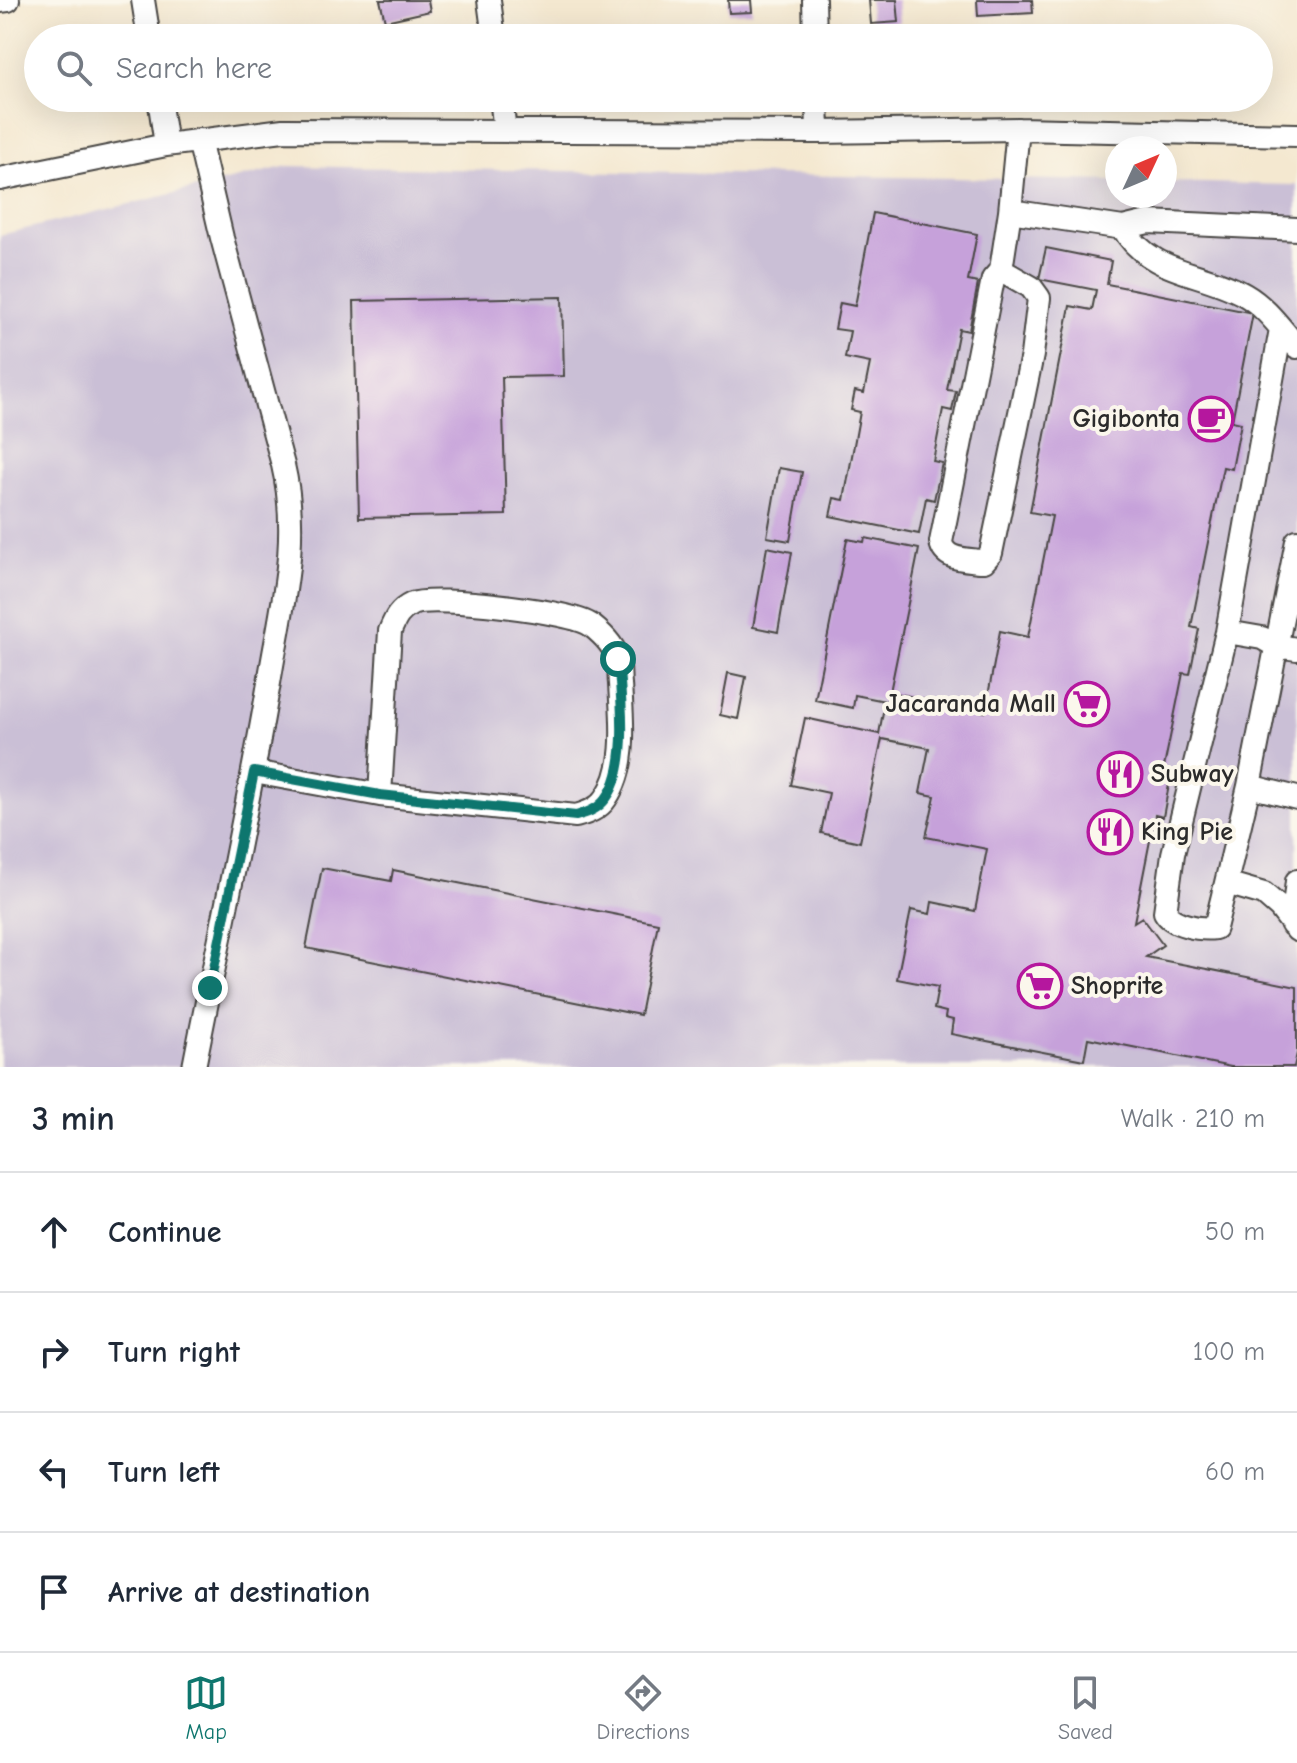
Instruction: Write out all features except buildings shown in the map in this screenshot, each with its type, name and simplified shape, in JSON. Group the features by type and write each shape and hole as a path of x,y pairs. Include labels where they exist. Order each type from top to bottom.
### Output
{"street":[{"path":"0,1 8,0"},
{"path":"143,0 147,24"},
{"path":"489,0 492,24"},
{"path":"814,0 815,24"},
{"path":"161,112 166,145"},
{"path":"503,112 505,131"},
{"path":"817,112 818,132"},
{"path":"0,178 166,145 283,130 818,132 1018,129 1297,135"},
{"path":"1001,270 1031,287 1039,298 1032,355 991,553 980,561 951,557 942,548 941,542 993,279 1001,270 1018,129"},
{"path":"194,1067 254,772 292,542 292,514 283,465 199,140"},
{"path":"1010,211 1123,228 1148,222 1297,229"},
{"path":"1123,228 1132,244 1163,265 1249,297 1297,347"},
{"path":"1281,329 1227,632 1167,885 1166,916 1192,926 1215,928 1287,647 1297,541"},
{"path":"254,772 380,795 576,816 591,812 605,800 615,781 623,733 618,659 606,639 589,623 569,616 495,604 415,602 398,613 390,631 380,795"},
{"path":"1227,632 1262,638 1287,647"},
{"path":"1249,786 1297,798"},
{"path":"1294,927 1297,881"},
{"path":"1226,883 1264,894 1280,908 1294,927"}],"shaded area":[{"path":"288,166 1105,181 1105,208 1177,208 1177,182 1297,185 1297,1067 0,1067 0,235"}],"place":[{"name":"Gigibonta","path":"1211,419"},
{"name":"Jacaranda Mall","path":"1087,704"},
{"name":"Subway","path":"1120,774"},
{"name":"King Pie","path":"1110,832"},
{"name":"Shoprite","path":"1040,986"}],"route":[{"path":"210,988 254,772 380,795 576,816 591,812 605,800 615,781 623,733 618,659"}]}
